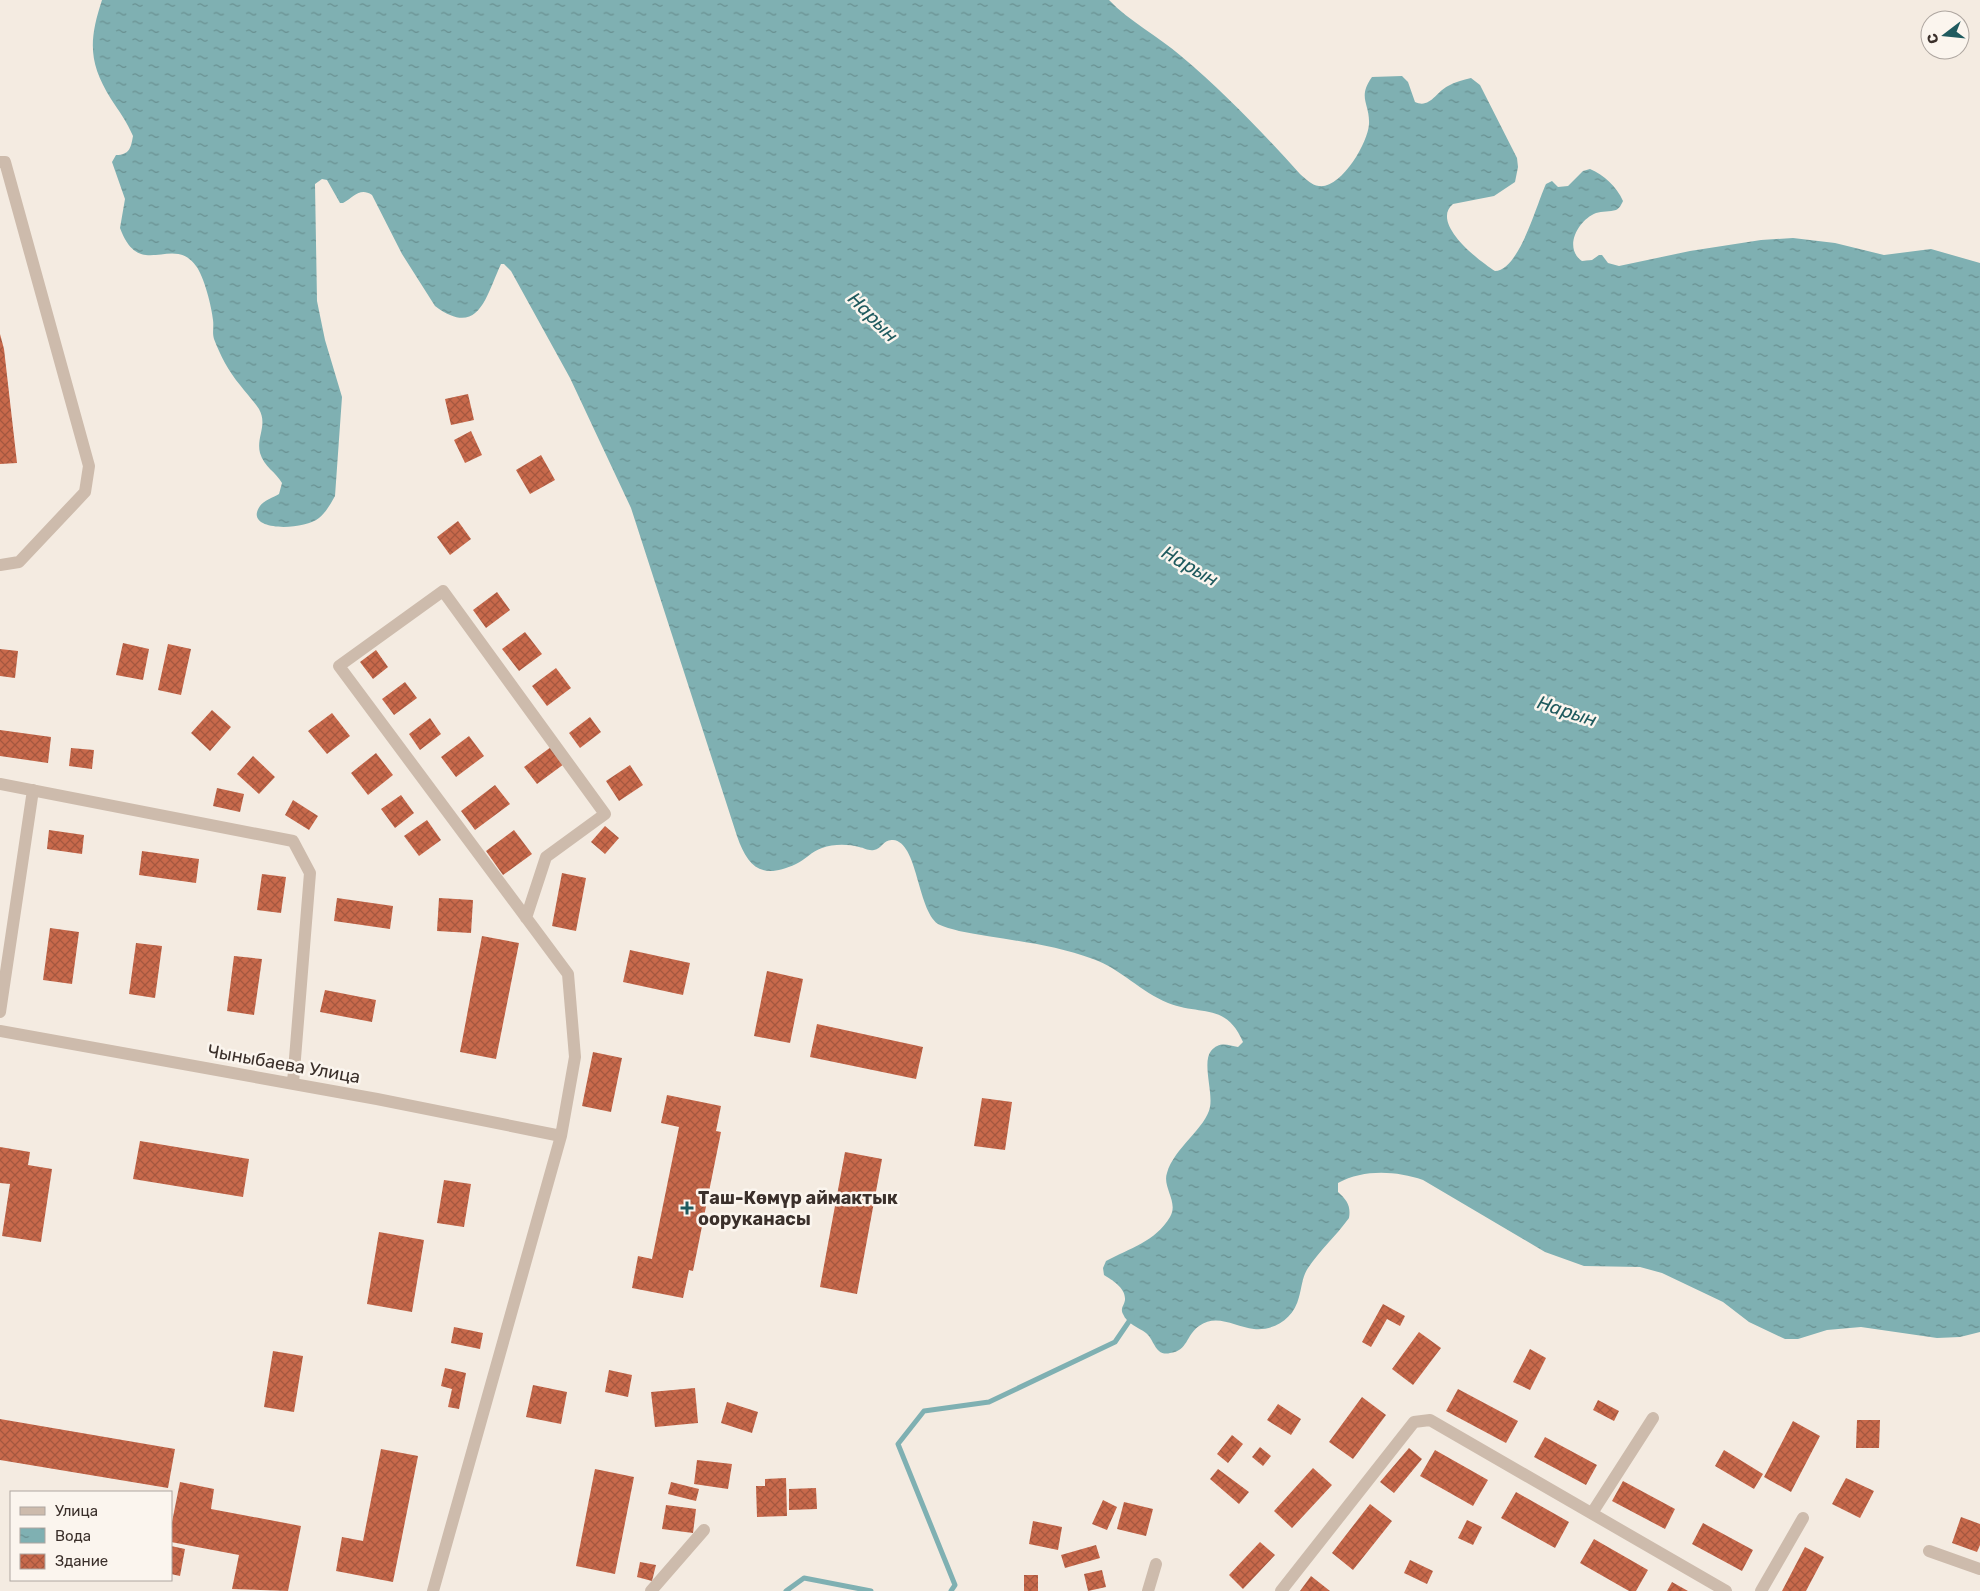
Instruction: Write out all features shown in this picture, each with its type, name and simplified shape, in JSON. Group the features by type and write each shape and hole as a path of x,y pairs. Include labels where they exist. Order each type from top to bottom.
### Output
{"street":[{"path":"0,565 19,562 85,492 89,466 3,162"},
{"path":"433,1591 561,1136 575,1057 568,974 526,918 338,666 443,591 606,814 546,857 526,918"},
{"path":"0,784 293,841 310,873 293,1084"},
{"path":"0,1012 34,790"},
{"name":"Чыныбаева Улица","path":"0,1031 293,1084 561,1136"},
{"path":"1592,1513 1653,1418"},
{"path":"1281,1591 1414,1422 1430,1420 1726,1591"},
{"path":"1761,1591 1803,1518"},
{"path":"651,1591 668,1575 704,1530"},
{"path":"1929,1551 1980,1569"},
{"path":"1148,1591 1156,1564"}],"water":[{"name":"Нарын","path":"102,0 1109,0 1213,84 1300,174 1309,182 1319,186 1327,185 1336,180 1344,173 1359,153 1369,124 1365,90 1372,77 1402,76 1408,82 1415,102 1420,104 1429,102 1451,85 1471,78 1480,85 1517,158 1518,167 1515,182 1494,196 1453,204 1448,212 1448,221 1459,241 1478,259 1495,271 1504,268 1512,260 1526,235 1546,184 1552,181 1558,187 1568,186 1583,171 1590,169 1610,182 1623,201 1614,211 1596,213 1589,217 1579,228 1573,242 1576,255 1582,261 1592,260 1602,255 1608,263 1619,266 1690,251 1761,240 1793,238 1835,243 1884,255 1931,249 1980,263 1980,1332 1960,1337 1937,1338 1861,1327 1827,1330 1798,1339 1785,1339 1749,1322 1723,1302 1662,1273 1640,1267 1584,1266 1545,1252 1423,1180 1391,1173 1380,1173 1358,1175 1338,1183 1338,1192 1349,1207 1349,1218 1306,1271 1293,1311 1282,1322 1269,1328 1254,1329 1226,1322 1206,1322 1195,1330 1184,1346 1176,1352 1167,1354 1160,1352 1146,1333 1130,1323 1125,1317 1122,1310 1125,1296 1118,1285 1104,1275 1103,1268 1106,1261 1133,1248 1157,1233 1170,1217 1173,1206 1167,1184 1167,1173 1176,1155 1203,1123 1210,1107 1208,1056 1214,1048 1220,1045 1238,1047 1243,1042 1236,1029 1229,1021 1211,1012 1168,1003 1103,963 1093,959 1060,949 959,931 938,924 931,916 926,905 908,852 901,844 893,840 887,841 874,850 845,845 818,849 796,864 774,871 765,871 752,863 741,847 737,836 631,508 570,378 511,271 504,264 501,264 485,300 471,316 462,318 450,315 435,306 402,254 372,195 360,192 340,203 327,180 322,179 315,184 317,301 325,340 342,397 335,496 324,513 311,522 289,527 277,527 259,521 257,515 261,504 279,494 282,483 264,462 260,453 259,442 262,420 259,409 236,380 214,339 211,308 205,284 199,271 187,257 177,254 147,255 137,252 128,244 120,228 125,199 112,162 116,155 124,154 129,150 133,136 126,121 103,86 95,62 93,39"}],"building":[{"path":"0,334 4,349 17,463 0,464"},
{"path":"468,394 474,420 451,425 445,399"},
{"path":"471,431 482,455 465,463 454,440"},
{"path":"541,455 555,480 530,494 516,470"},
{"path":"458,521 471,539 450,555 437,537"},
{"path":"497,592 510,610 486,628 473,610"},
{"path":"525,632 542,654 519,671 502,649"},
{"path":"123,643 149,649 143,680 116,675"},
{"path":"168,644 191,649 181,695 158,690"},
{"path":"0,649 18,651 15,678 0,676"},
{"path":"376,650 388,667 373,679 360,662"},
{"path":"556,668 571,688 547,706 532,686"},
{"path":"405,682 417,698 394,715 382,699"},
{"path":"212,710 231,727 210,751 191,733"},
{"path":"332,713 350,736 327,754 308,731"},
{"path":"590,717 601,732 580,748 569,733"},
{"path":"430,718 441,734 420,750 409,734"},
{"path":"0,730 51,737 48,763 0,756"},
{"path":"469,736 484,756 456,777 441,757"},
{"path":"551,747 564,764 537,784 524,767"},
{"path":"71,748 94,750 92,769 69,766"},
{"path":"376,753 393,775 368,795 351,773"},
{"path":"253,756 275,777 259,794 237,774"},
{"path":"630,765 643,785 619,801 606,781"},
{"path":"495,785 510,804 475,830 461,811"},
{"path":"217,788 244,794 240,812 213,806"},
{"path":"401,795 414,813 395,828 381,809"},
{"path":"293,800 318,816 309,830 285,815"},
{"path":"427,820 441,840 419,856 404,836"},
{"path":"605,826 619,838 605,854 591,842"},
{"path":"49,830 84,835 82,854 47,849"},
{"path":"514,830 532,854 503,875 486,851"},
{"path":"142,851 199,859 196,883 139,875"},
{"path":"562,873 586,878 576,931 552,926"},
{"path":"262,874 286,877 281,913 257,910"},
{"path":"337,898 393,906 390,929 334,921"},
{"path":"439,898 473,900 471,933 437,931"},
{"path":"50,928 79,932 72,984 43,980"},
{"path":"482,936 519,943 496,1059 460,1052"},
{"path":"136,943 162,946 155,998 129,994"},
{"path":"630,950 690,963 683,995 623,982"},
{"path":"234,956 262,959 254,1015 227,1011"},
{"path":"767,971 803,979 790,1043 754,1036"},
{"path":"325,990 376,1000 372,1022 320,1012"},
{"path":"817,1024 923,1047 916,1079 810,1057"},
{"path":"593,1052 622,1058 611,1112 582,1106"},
{"path":"667,1095 721,1106 716,1131 721,1132 693,1271 689,1270 683,1298 632,1288 638,1256 652,1259 679,1127 661,1123"},
{"path":"982,1098 1012,1102 1005,1150 974,1146"},
{"path":"140,1141 249,1159 243,1197 133,1179"},
{"path":"0,1147 30,1152 28,1165 52,1169 41,1242 2,1236 10,1184 0,1183"},
{"path":"845,1152 882,1159 857,1294 820,1287"},
{"path":"444,1180 471,1184 464,1227 437,1223"},
{"path":"379,1232 424,1240 412,1312 367,1304"},
{"path":"1383,1304 1405,1316 1400,1326 1387,1319 1371,1347 1362,1342"},
{"path":"454,1327 483,1333 480,1349 451,1343"},
{"path":"1419,1332 1441,1348 1413,1385 1392,1369"},
{"path":"1530,1349 1546,1358 1530,1390 1513,1382"},
{"path":"273,1351 303,1356 294,1412 264,1407"},
{"path":"445,1368 466,1373 459,1409 448,1407 452,1389 441,1386"},
{"path":"609,1370 632,1375 628,1397 605,1392"},
{"path":"533,1385 567,1392 561,1424 526,1417"},
{"path":"695,1388 698,1423 655,1427 651,1392"},
{"path":"1458,1389 1518,1421 1506,1443 1446,1411"},
{"path":"1362,1397 1386,1415 1353,1459 1329,1442"},
{"path":"1598,1400 1619,1411 1614,1421 1593,1410"},
{"path":"727,1402 758,1412 752,1433 721,1423"},
{"path":"1278,1404 1301,1419 1291,1435 1267,1420"},
{"path":"0,1419 175,1449 168,1488 0,1460"},
{"path":"1857,1420 1880,1420 1879,1448 1856,1448"},
{"path":"1793,1421 1820,1436 1791,1492 1764,1477"},
{"path":"1232,1435 1243,1444 1228,1463 1217,1454"},
{"path":"1545,1437 1597,1465 1586,1485 1534,1457"},
{"path":"1260,1447 1271,1456 1263,1466 1252,1457"},
{"path":"1409,1448 1422,1459 1394,1493 1380,1482"},
{"path":"381,1449 418,1456 393,1582 336,1571 342,1537 363,1541"},
{"path":"1435,1450 1488,1480 1473,1506 1420,1476"},
{"path":"1724,1450 1763,1474 1754,1489 1715,1466"},
{"path":"697,1460 732,1464 728,1489 694,1484"},
{"path":"1313,1468 1332,1485 1292,1528 1274,1511"},
{"path":"595,1469 634,1477 615,1574 576,1566"},
{"path":"1218,1469 1249,1492 1239,1504 1210,1479"},
{"path":"786,1478 787,1516 757,1517 756,1486 765,1486 765,1479"},
{"path":"1846,1478 1874,1491 1860,1518 1832,1504"},
{"path":"1623,1481 1675,1509 1665,1529 1612,1501"},
{"path":"180,1482 214,1489 211,1509 301,1526 288,1591 232,1589 239,1555 172,1542 172,1522"},
{"path":"671,1482 699,1489 696,1501 668,1494"},
{"path":"816,1488 817,1509 789,1510 789,1489"},
{"path":"1516,1492 1569,1522 1555,1548 1501,1518"},
{"path":"1103,1500 1117,1507 1107,1530 1092,1524"},
{"path":"1124,1502 1153,1509 1146,1536 1117,1529"},
{"path":"1370,1504 1392,1521 1353,1570 1332,1553"},
{"path":"666,1505 696,1509 693,1533 662,1529"},
{"path":"1961,1517 1980,1524 1980,1545 1977,1552 1952,1543"},
{"path":"1467,1520 1482,1527 1473,1545 1458,1538"},
{"path":"1033,1521 1062,1527 1058,1550 1029,1544"},
{"path":"1703,1523 1753,1550 1742,1571 1692,1544"},
{"path":"1594,1539 1648,1570 1636,1591 1629,1591 1580,1563"},
{"path":"1260,1542 1275,1555 1243,1589 1229,1575"},
{"path":"1096,1545 1100,1558 1065,1568 1061,1555"},
{"path":"172,1546 185,1549 180,1576 172,1574"},
{"path":"1805,1547 1824,1557 1806,1591 1782,1591"},
{"path":"1410,1560 1433,1571 1427,1584 1404,1573"},
{"path":"640,1562 656,1565 652,1581 637,1577"},
{"path":"1102,1570 1106,1587 1088,1591 1084,1574"},
{"path":"1024,1575 1038,1575 1038,1591 1024,1591"},
{"path":"1311,1576 1330,1591 1300,1591"},
{"path":"1672,1582 1688,1591 1667,1591"}],"waterway":[{"path":"951,1591 955,1585 898,1444 924,1411 989,1402 1115,1342 1132,1317"},
{"path":"786,1591 804,1578 871,1591"}],"place":[{"name":"Таш-Көмүр аймактык ооруканасы","path":"687,1208"}]}
